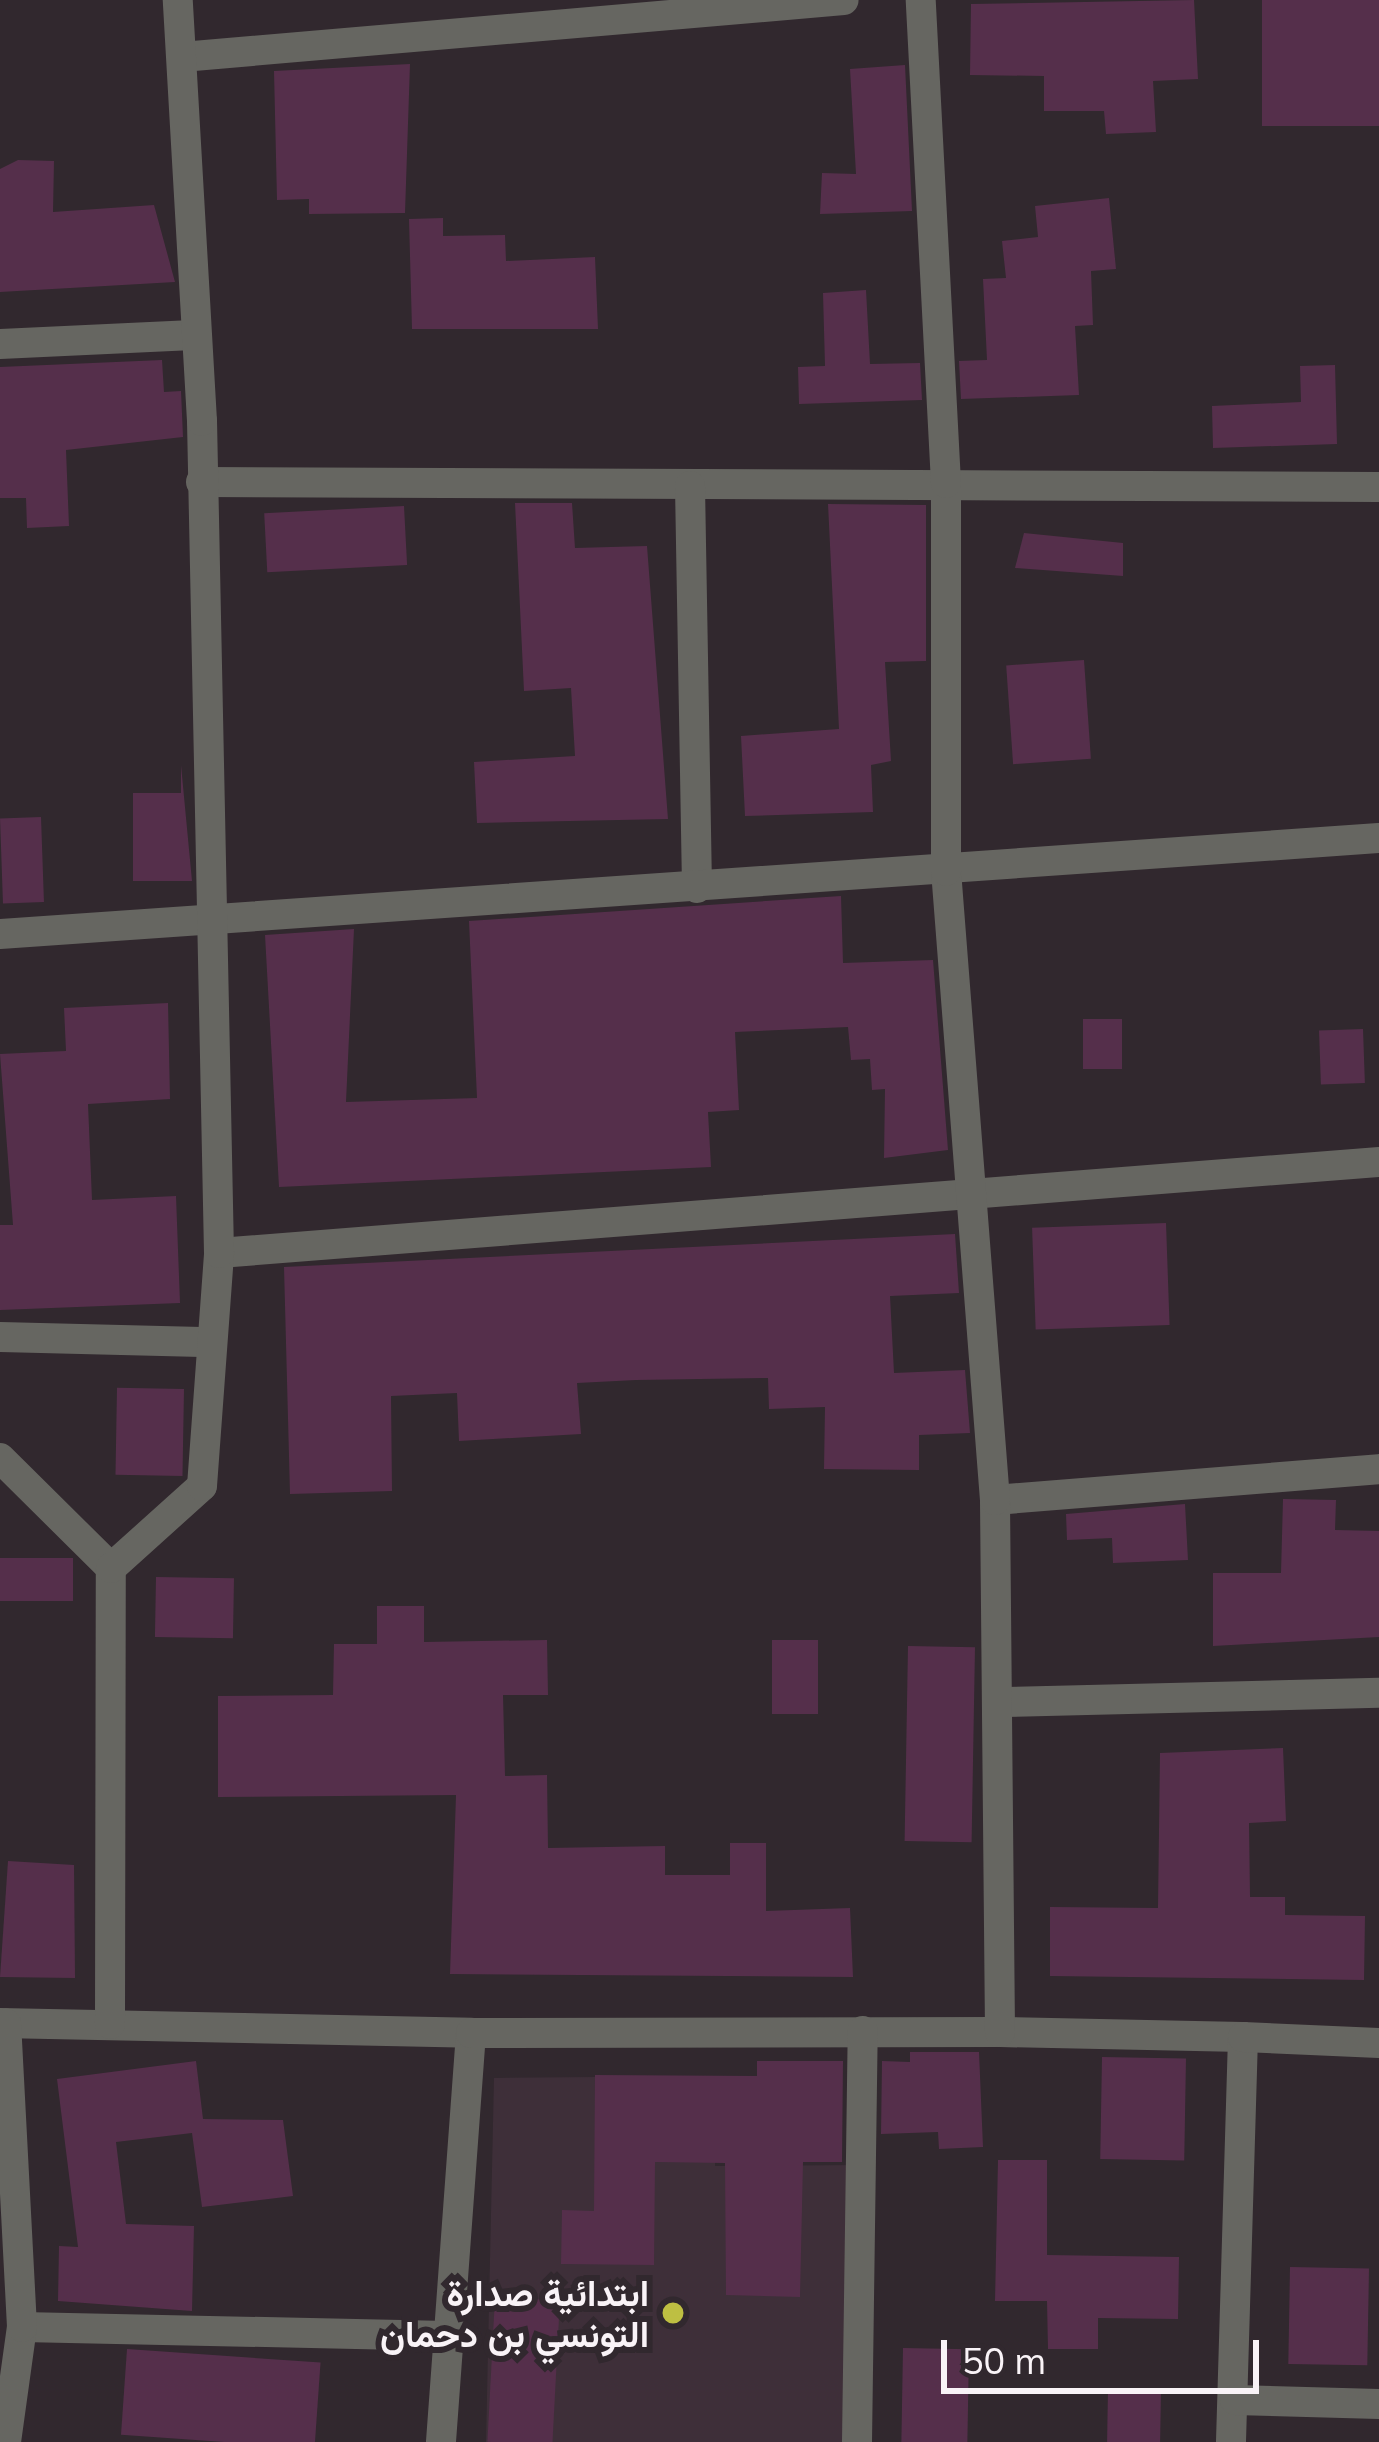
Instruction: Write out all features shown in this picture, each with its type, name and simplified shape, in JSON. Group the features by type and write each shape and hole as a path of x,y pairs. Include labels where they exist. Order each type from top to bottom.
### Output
{"street":[{"path":"111,1568 202,1486 219,1253 217,920 178,0"},
{"path":"182,57 844,0"},
{"path":"921,0 946,483 946,872 995,1500 1003,1702 1000,2032"},
{"path":"0,344 193,335"},
{"path":"201,482 1379,487"},
{"path":"690,486 697,888"},
{"path":"0,934 946,872 1379,838"},
{"path":"219,1253 970,1202 1379,1162"},
{"path":"0,1337 212,1342"},
{"path":"0,1458 111,1568 110,2024"},
{"path":"995,1500 1379,1468"},
{"path":"1003,1702 1379,1693"},
{"path":"6,2442 22,2327 3,2023 471,2033 1000,2032 1379,2043"},
{"path":"857,2442 863,2031"},
{"path":"441,2442 471,2033"},
{"path":"1231,2442 1243,2037"},
{"path":"22,2327 447,2336"},
{"path":"1235,2400 1379,2404"}],"shaded area":[{"name":"ابتدائية صدارة التونسي بن دحمان","path":"715,2076 715,2166 859,2165 859,2442 486,2442 494,2078"}],"building":[{"path":"1194,0 1198,79 1153,81 1156,132 1106,134 1104,111 1044,111 1044,76 970,75 971,4"},
{"path":"1262,0 1379,0 1379,126 1262,126"},
{"path":"410,64 405,213 309,214 309,199 277,200 274,71"},
{"path":"905,65 912,211 820,214 822,173 856,174 850,69"},
{"path":"18,160 54,161 53,212 154,205 175,282 0,292 0,169"},
{"path":"1109,198 1116,269 1091,271 1093,325 1075,326 1079,395 961,399 959,361 987,360 983,279 1006,278 1002,241 1038,237 1035,206"},
{"path":"443,218 443,236 505,235 506,261 595,257 598,329 412,329 409,219"},
{"path":"866,290 870,364 920,363 922,400 799,404 798,367 825,366 823,293"},
{"path":"162,360 164,392 181,391 183,437 66,450 69,526 27,528 26,498 0,498 0,367"},
{"path":"1335,365 1337,444 1213,448 1212,406 1301,402 1300,366"},
{"path":"515,503 572,503 575,548 647,546 668,819 477,823 474,762 575,756 571,688 524,691"},
{"path":"828,504 926,505 926,661 885,662 891,761 871,765 873,812 745,816 741,736 839,729"},
{"path":"404,506 407,565 267,572 264,513"},
{"path":"1024,533 1123,543 1123,576 1015,568"},
{"path":"1084,660 1091,759 1013,764 1006,665"},
{"path":"181,765 192,881 133,881 133,793 181,793"},
{"path":"41,817 44,902 3,903 0,818"},
{"path":"841,896 843,963 933,960 948,1150 884,1158 885,1089 872,1090 870,1059 851,1060 848,1027 735,1032 739,1110 708,1112 711,1167 279,1187 265,935 354,929 346,1102 477,1098 469,921"},
{"path":"168,1003 170,1099 88,1104 92,1200 176,1196 180,1303 0,1310 0,1225 13,1225 0,1054 66,1051 64,1008"},
{"path":"1083,1019 1122,1019 1122,1069 1083,1069"},
{"path":"1363,1029 1365,1083 1321,1085 1319,1031"},
{"path":"1166,1223 1170,1325 1036,1330 1032,1228"},
{"path":"955,1234 959,1293 890,1296 894,1373 965,1370 970,1433 919,1435 919,1470 824,1469 825,1407 769,1409 768,1378 636,1380 577,1383 581,1434 459,1441 457,1393 391,1396 392,1491 290,1494 284,1267"},
{"path":"117,1388 184,1389 182,1476 115,1475"},
{"path":"1283,1499 1336,1500 1335,1530 1379,1531 1379,1637 1213,1646 1213,1573 1281,1573"},
{"path":"1185,1504 1188,1560 1113,1563 1112,1538 1067,1540 1066,1514"},
{"path":"0,1558 73,1558 73,1601 0,1601"},
{"path":"156,1577 234,1578 233,1638 155,1637"},
{"path":"377,1606 424,1606 424,1642 547,1640 548,1695 503,1695 505,1776 547,1775 548,1848 665,1846 665,1875 730,1875 730,1843 766,1843 766,1911 850,1908 853,1977 450,1974 456,1795 218,1797 218,1696 333,1695 334,1644 377,1644"},
{"path":"772,1640 818,1640 818,1714 772,1714"},
{"path":"908,1646 975,1647 972,1842 905,1841"},
{"path":"1283,1748 1286,1821 1249,1823 1250,1897 1285,1897 1285,1915 1365,1916 1364,1980 1050,1976 1050,1907 1158,1908 1160,1753"},
{"path":"8,1861 74,1865 75,1978 0,1977"},
{"path":"910,2052 979,2052 983,2147 939,2149 938,2132 881,2134 882,2061 910,2062"},
{"path":"1102,2057 1186,2058 1184,2160 1100,2159"},
{"path":"196,2061 203,2119 283,2120 293,2196 202,2207 192,2133 116,2142 126,2224 194,2226 192,2311 58,2301 59,2246 78,2247 57,2079"},
{"path":"757,2061 843,2061 842,2162 803,2162 800,2297 726,2295 725,2163 655,2162 654,2265 561,2264 562,2210 594,2211 595,2075 757,2076"},
{"path":"998,2160 1047,2160 1047,2255 1179,2257 1178,2319 1098,2318 1098,2349 1048,2349 1047,2301 995,2301"},
{"path":"1290,2267 1369,2268 1367,2365 1288,2364"},
{"path":"495,2297 560,2300 552,2442 487,2442"},
{"path":"903,2348 969,2349 967,2442 901,2442"},
{"path":"127,2349 321,2363 315,2442 121,2435"},
{"path":"1108,2390 1161,2391 1160,2442 1107,2442"}],"place":[{"name":"ابتدائية صدارة التونسي بن دحمان","path":"673,2313"}]}
